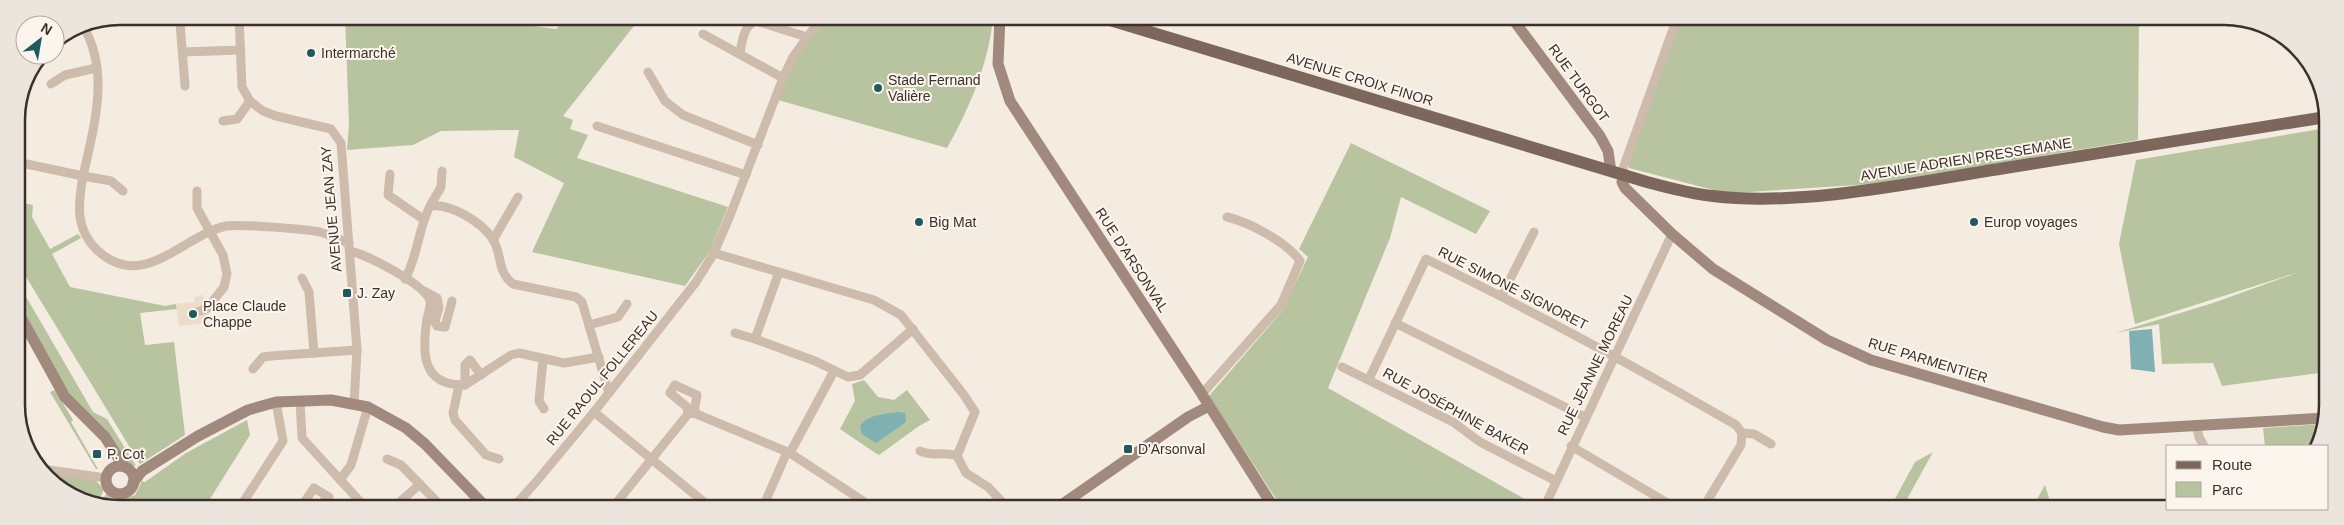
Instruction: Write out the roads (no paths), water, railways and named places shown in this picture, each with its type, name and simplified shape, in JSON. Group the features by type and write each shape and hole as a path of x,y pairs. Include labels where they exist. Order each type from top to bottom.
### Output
{"main road":[{"name":"AVENUE CROIX FINOR","path":"1127,25 1619,173"},
{"name":"AVENUE ADRIEN PRESSEMANE","path":"1619,173 1682,191 1714,196 1747,198 1809,196 1900,185 2319,118"}],"street":[{"path":"180,25 185,86"},
{"path":"223,122 237,119 250,101 242,87 240,25"},
{"path":"740,53 749,25"},
{"path":"770,25 808,36"},
{"name":"RUE RAOUL FOLLEREAU","path":"520,500 594,412 696,282 714,253 758,145 776,92 793,56 816,25"},
{"name":"RUE D'ARSONVAL","path":"1000,25 998,64 1010,101 1202,394 1269,500"},
{"name":"RUE TURGOT","path":"1517,25 1600,136 1619,173"},
{"path":"1619,173 1674,25"},
{"path":"86,31 96,68 99,94 82,176 78,212 80,224 91,244 103,255 119,263 134,265 158,260 227,226 309,230 349,247 437,298 439,307 434,322 437,326 445,327 452,301"},
{"path":"703,34 783,78"},
{"path":"183,52 241,50"},
{"path":"51,84 65,75 96,68"},
{"path":"648,72 665,102 683,115 758,145"},
{"name":"AVENUE JEAN ZAY","path":"250,101 263,111 276,116 325,126 338,136 341,143 357,350 354,404"},
{"path":"597,126 746,175"},
{"path":"25,164 111,182 123,191"},
{"path":"405,279 411,269 423,219 441,187 442,170"},
{"name":"RUE PARMENTIER","path":"1619,173 1624,188 1672,234 1731,282 1827,340 1871,360 2102,427 2119,430 2318,419"},
{"path":"390,174 388,195 423,219"},
{"path":"194,313 200,312 211,303 224,287 228,274 223,254 197,208 197,190"},
{"path":"493,240 518,197"},
{"path":"430,206 436,205 464,214 493,240 502,271 513,284 576,297 582,302 609,393"},
{"path":"1202,394 1281,305 1300,261 1293,251 1241,220 1227,217"},
{"path":"1502,295 1534,232"},
{"name":"RUE JEANNE MOREAU","path":"1550,500 1571,446 1634,319 1672,234"},
{"path":"714,253 874,300 901,315 964,395 975,412 956,456"},
{"name":"RUE SIMONE SIGNORET","path":"1395,323 1426,259 1502,295 1615,356 1736,425 1742,433"},
{"path":"755,339 779,272"},
{"path":"302,278 309,292 314,353"},
{"path":"424,291 430,302 424,344 426,360 431,373 437,378 462,385 481,375 511,354 519,353 564,363 598,357"},
{"path":"589,325 618,317 627,304"},
{"path":"1369,380 1395,323 1585,417"},
{"path":"25,327 65,397 105,437 126,469 133,476 133,483"},
{"path":"735,332 848,377 860,375 913,329"},
{"path":"253,369 263,358 357,350"},
{"path":"543,359 538,400 544,409"},
{"path":"481,375 470,360 464,365 462,385 453,413 455,420 486,455 499,459"},
{"name":"RUE JOSÉPHINE BAKER","path":"1342,367 1453,422 1480,442 1556,481"},
{"path":"602,369 610,375 623,375"},
{"path":"766,500 788,452 834,370"},
{"path":"300,400 302,438 359,500"},
{"path":"113,450 107,485 113,492 124,494 130,490 142,471 223,422 248,410 276,402 331,400 368,407 406,428 425,444 479,500"},
{"path":"245,500 284,441 276,402"},
{"path":"1069,500 1188,417 1209,406"},
{"path":"340,480 351,465 368,407"},
{"path":"594,412 701,500"},
{"path":"619,500 651,459 691,414 788,452 861,500"},
{"path":"2197,427 2203,445"},
{"path":"1708,500 1741,445 1742,433 1754,434 1771,444"},
{"path":"284,441 302,438"},
{"path":"1571,446 1662,500"},
{"path":"920,450 927,454 947,452 956,456 966,473 988,487 1000,500"},
{"path":"387,459 401,465 435,500"},
{"path":"52,471 109,474 118,467 142,471"},
{"path":"402,500 420,484"},
{"path":"306,500 314,488 329,497 325,500"},
{"path":"108,499 113,492"}],"water":[{"path":"2152,329 2155,372 2131,369 2129,331"},
{"path":"905,413 906,422 876,443 862,434 860,426 868,419 878,415"}],"place":[{"name":"Intermarché","path":"311,53"},
{"name":"Stade Fernand Valière","path":"878,88"},
{"name":"Big Mat","path":"919,222"},
{"name":"Europ voyages","path":"1974,222"},
{"name":"J. Zay","path":"347,293"},
{"name":"Place Claude Chappe","path":"193,314"},
{"name":"D'Arsonval","path":"1128,449"},
{"name":"P. Cot","path":"97,454"}]}
